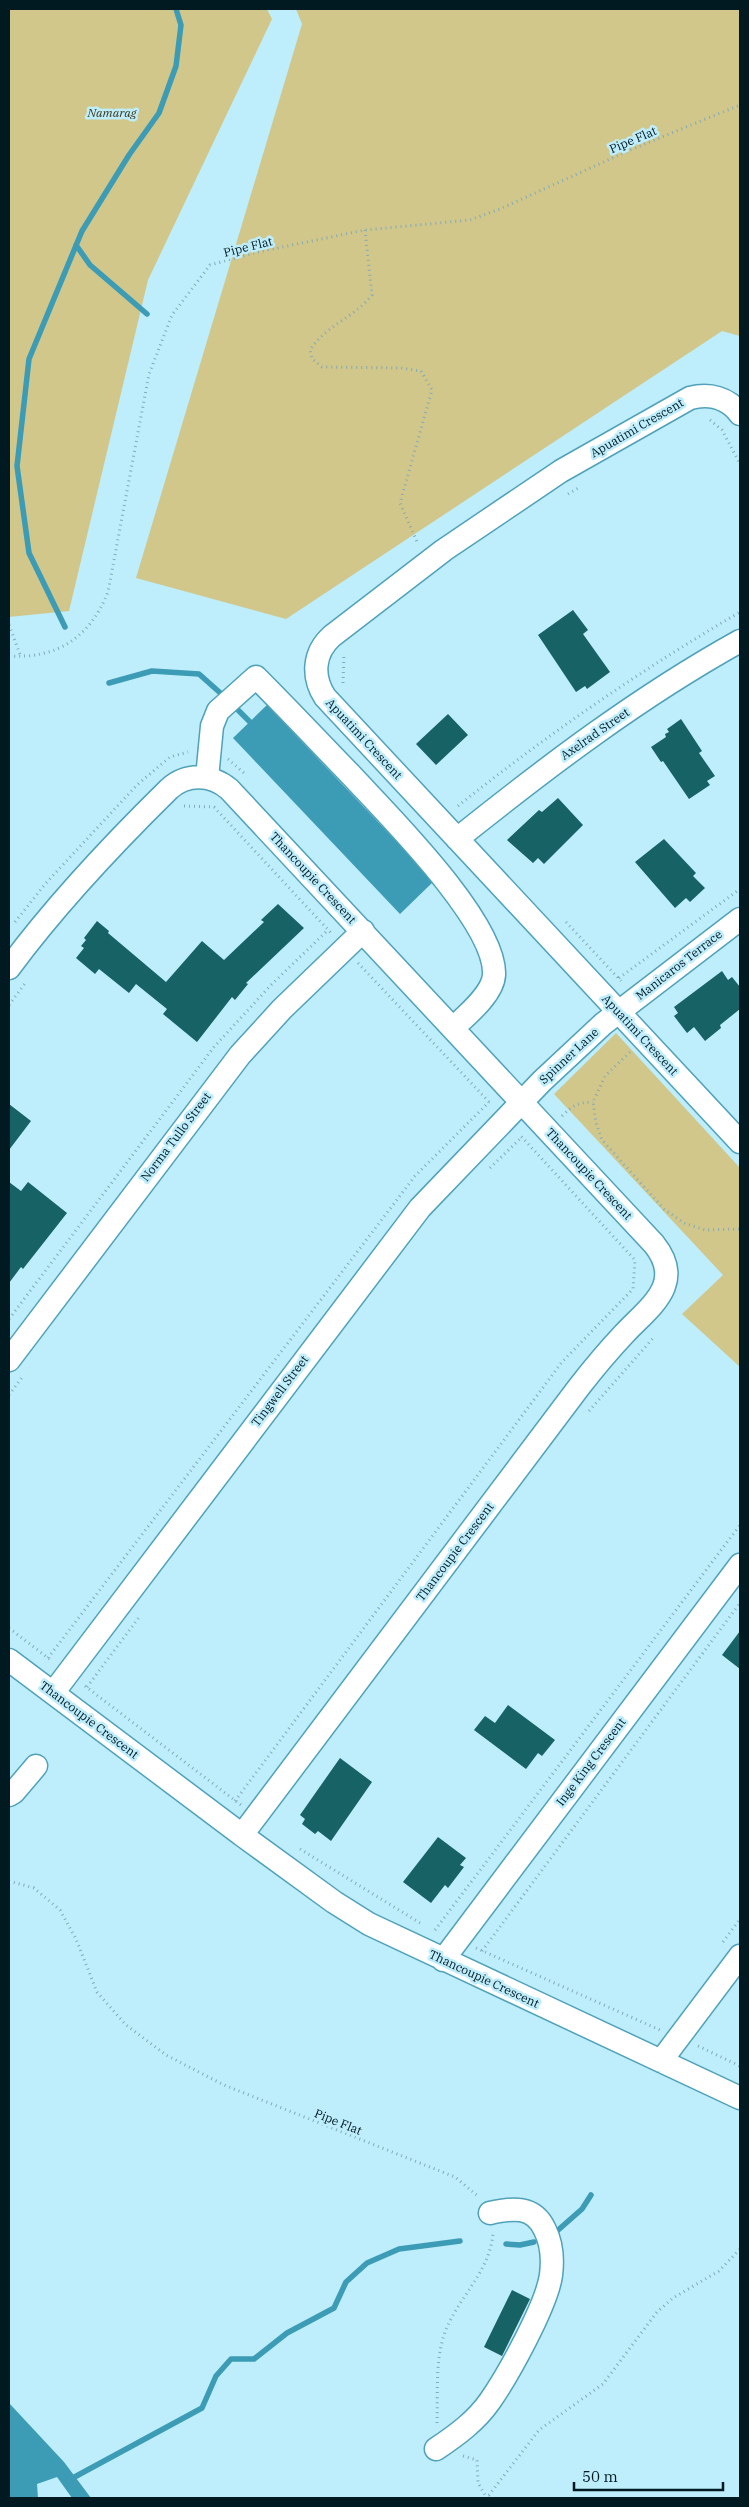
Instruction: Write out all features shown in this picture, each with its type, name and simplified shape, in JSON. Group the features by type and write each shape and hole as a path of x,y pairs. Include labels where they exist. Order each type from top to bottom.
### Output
{"street":[{"name":"Apuatimi Crescent","path":"740,414 728,403 714,397 698,396 683,401 561,472 444,550 332,636 322,647 317,661 316,673 318,684 325,697 740,1142"},
{"name":"Axelrad Street","path":"457,838 576,746 702,662 740,641"},
{"path":"9,968 62,901 114,843 169,789 186,779 207,778 212,726 218,711 256,677 419,847 448,883 490,952 494,976 482,1000 453,1028"},
{"name":"Thancoupie Crescent","path":"207,778 229,789 363,931 659,1250 666,1268 664,1287 657,1301 626,1332 578,1387 242,1835"},
{"name":"Manicaros Terrace","path":"618,1011 740,919"},
{"name":"Norma Tullo Street","path":"18,1366 240,1055 282,1009 363,931"},
{"name":"Spinner Lane","path":"522,1102 548,1074 618,1011"},
{"name":"Tingwell Street","path":"53,1693 402,1230 453,1172 522,1102"},
{"name":"Inge King Crescent","path":"443,1960 740,1565"},
{"name":"Thancoupie Crescent","path":"9,1660 242,1835 334,1902 369,1924 740,2098"},
{"path":"9,1795 14,1792 36,1766"},
{"path":"661,2062 740,1956"},
{"path":"436,2449 473,2422 489,2402 512,2365 544,2299 551,2276 552,2253 542,2224 531,2214 514,2208 490,2213"}],"path":[{"name":"Pipe Flat","path":"9,656 21,657 55,650 84,634 100,612 108,592 149,374 172,316 210,265 258,252 365,230 470,220 500,209 630,150 740,105"},
{"path":"365,230 372,295 365,304 317,338 310,350 312,359 322,367 400,368 421,372 432,390 400,503 422,552"},
{"path":"706,419 718,424 740,464"},
{"path":"564,497 588,482"},
{"path":"9,625 21,657"},
{"path":"342,682 344,654 351,649"},
{"path":"15,923 46,883 155,767 170,757 184,752 219,754 230,760 246,774"},
{"path":"179,811 184,806 214,807 635,1260 633,1289 562,1362 235,1801"},
{"path":"619,978 740,889"},
{"path":"353,971 360,964"},
{"path":"644,1039 605,1076 593,1102 596,1123 602,1140 664,1209 684,1223 705,1230 740,1229"},
{"path":"9,1628 48,1658 415,1176 489,1102"},
{"path":"488,1170 522,1137"},
{"path":"9,1395 18,1366"},
{"path":"435,1930 740,1525"},
{"path":"482,1951 740,1603"},
{"path":"141,1615 87,1687 255,1817"},
{"path":"292,1844 423,1924"},
{"name":"Pipe Flat","path":"9,1881 34,1888 60,1910 76,1940 97,1992 126,2025 166,2055 224,2085 455,2177 478,2195 490,2213 494,2234 484,2267 461,2300 445,2334 440,2356 436,2449"},
{"path":"429,1927 740,2066"},
{"path":"436,2449 476,2460 478,2484 485,2495 490,2495 539,2430 599,2388 613,2374 657,2312 673,2298 719,2271 740,2249"}],"green space":[{"name":"Namarag","path":"9,9 267,9 272,19 148,280 69,611 9,617"},
{"path":"296,9 740,9 740,336 722,331 286,619 136,578 302,24"},
{"path":"616,1033 740,1168 740,1367 682,1314 723,1275 554,1094"}],"water":[{"path":"267,705 434,881 400,914 233,738"},
{"path":"9,2403 64,2462 91,2498 72,2498 57,2477 37,2484 38,2498 9,2498"}],"building":[{"path":"573,610 588,630 583,634 610,672 587,689 585,686 576,692 538,635"},
{"path":"448,714 468,735 436,765 416,744"},
{"path":"681,719 702,751 699,753 715,776 707,781 710,785 689,799 651,747 666,737 665,734 669,732 667,729"},
{"path":"558,798 583,825 544,864 538,858 533,863 507,840 539,810 542,812"},
{"path":"664,839 696,873 693,876 705,888 690,902 686,898 675,908 635,862"},
{"path":"278,904 304,928 246,983 248,984 235,1000 232,997 197,1042 163,1014 167,1009 136,984 129,993 99,969 95,974 76,958 84,948 81,946 86,940 84,938 97,921 109,931 108,933 166,982 202,941 224,960 264,922 261,920"},
{"path":"722,971 728,980 732,977 740,987 740,1009 720,1025 721,1028 705,1041 694,1027 687,1033 674,1016 678,1013 674,1007"},
{"path":"9,1104 31,1121 9,1150"},
{"path":"9,1182 21,1191 28,1182 67,1213 23,1269 21,1267 9,1283"},
{"path":"740,1631 740,1669 722,1655"},
{"path":"508,1705 555,1740 542,1756 538,1753 526,1769 474,1730 485,1716 495,1723"},
{"path":"340,1758 372,1782 331,1841 318,1831 315,1834 302,1824 305,1819 300,1815"},
{"path":"438,1837 466,1858 460,1865 464,1867 448,1888 445,1885 431,1903 403,1882"},
{"path":"512,2290 530,2299 502,2356 484,2347"}],"waterway":[{"path":"65,627 29,553 17,466 29,359 82,231 129,155 159,113 176,66 181,25 176,9"},
{"path":"76,245 90,265 147,314"},
{"path":"109,683 152,671 199,674 226,698"},
{"path":"232,704 254,726"},
{"path":"557,2231 582,2209 591,2195"},
{"path":"69,2480 202,2408 216,2376 231,2359 254,2359 287,2333 334,2308 346,2282 367,2263 399,2249 460,2241"},
{"path":"506,2244 520,2245 534,2242"}]}
